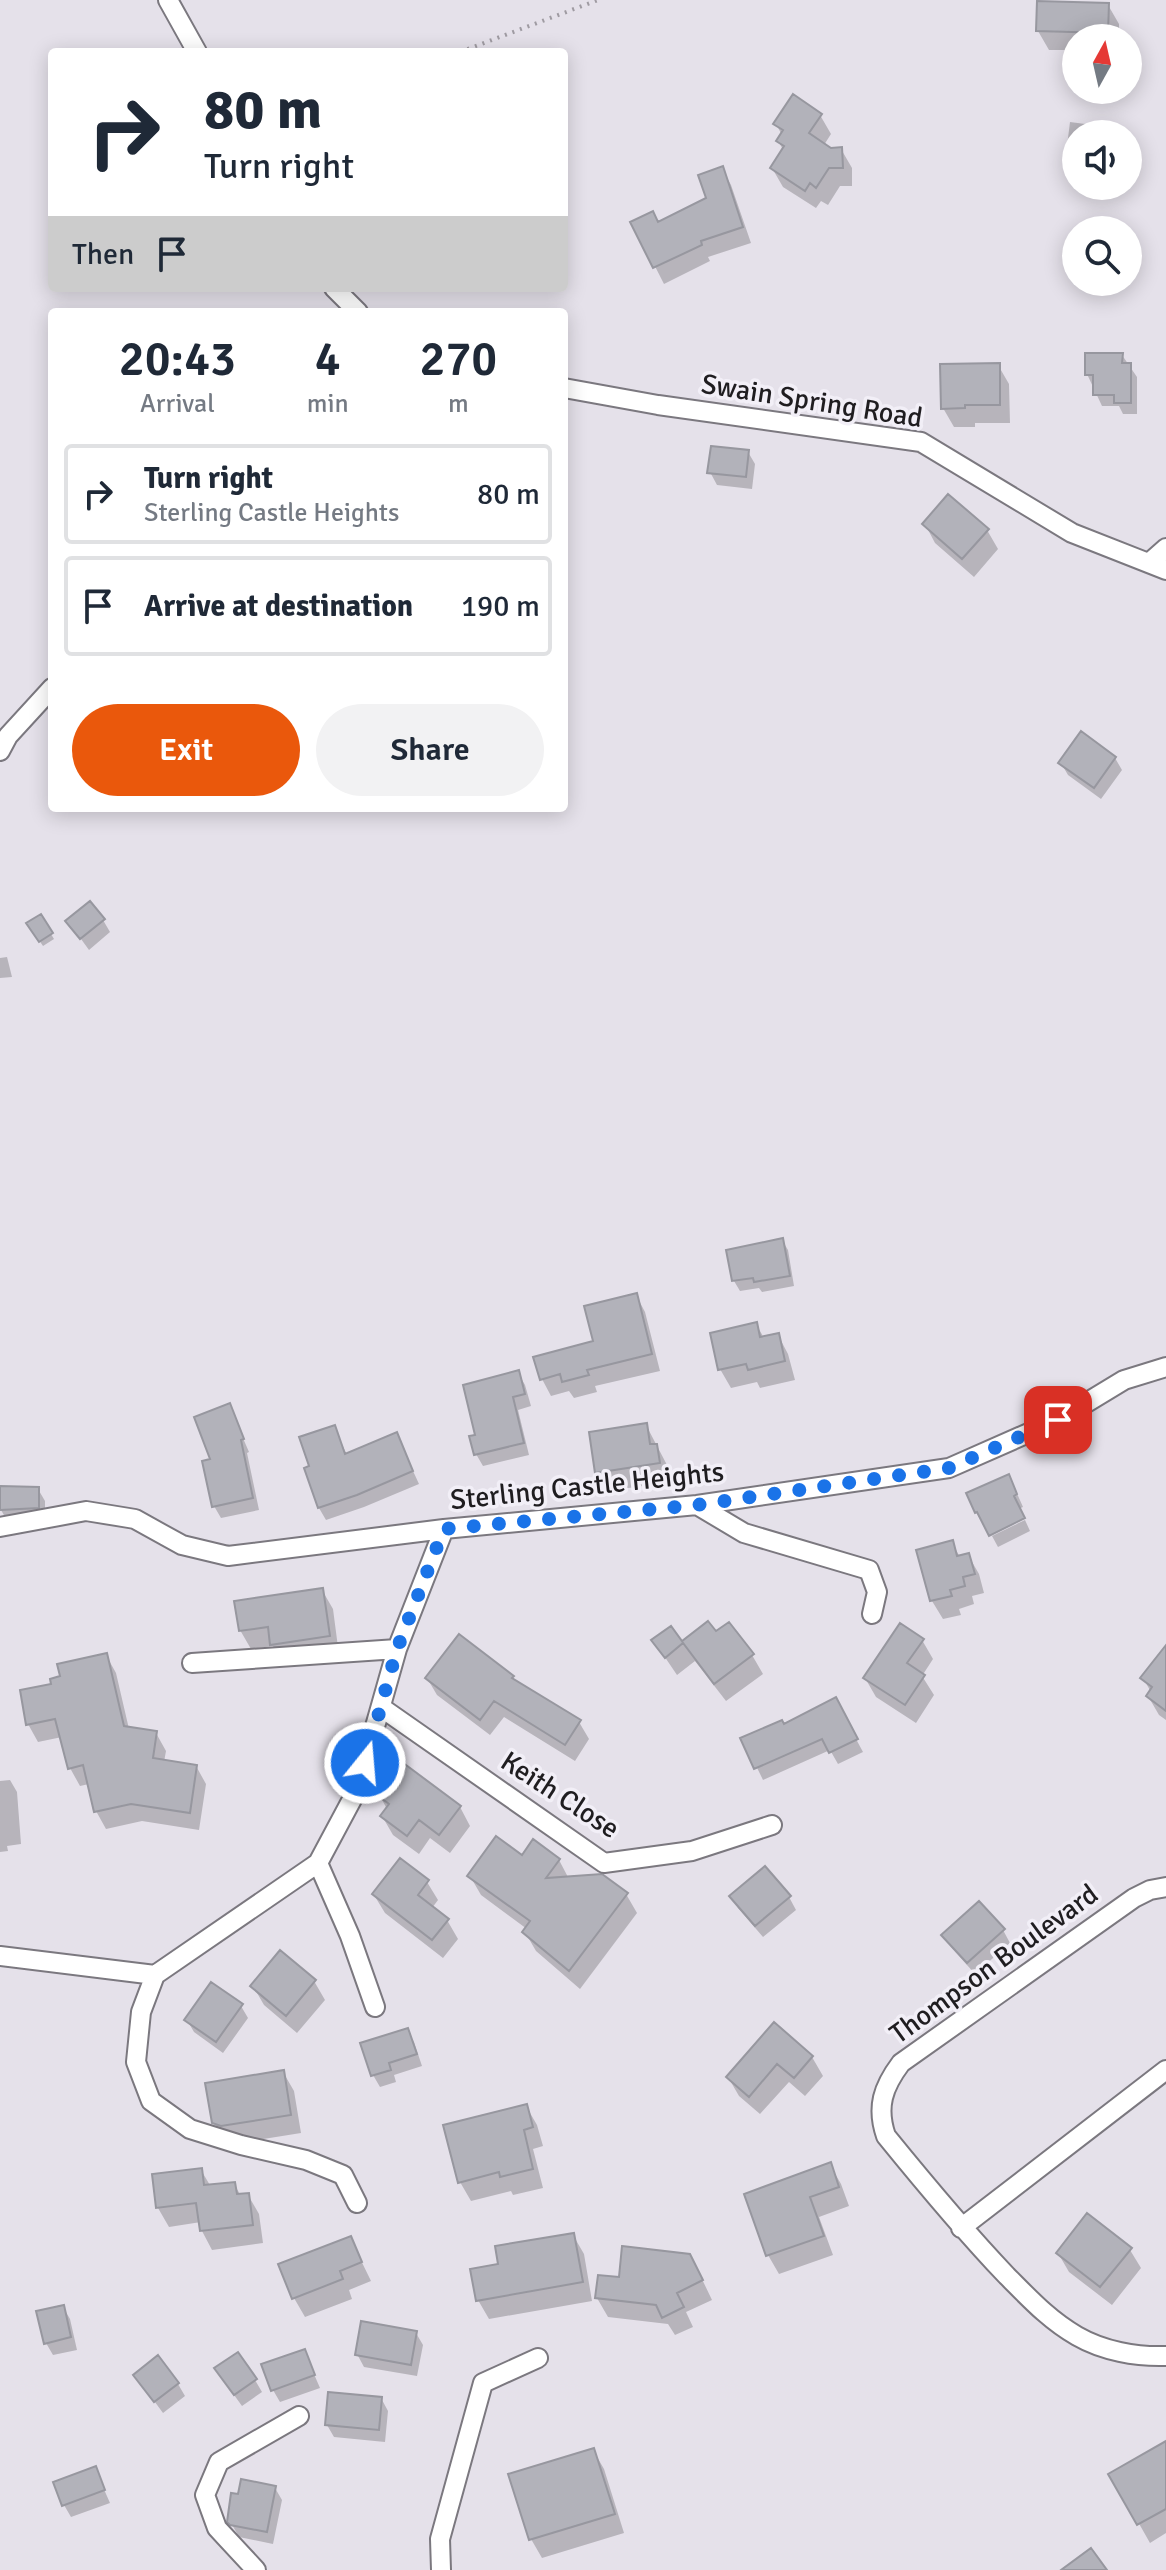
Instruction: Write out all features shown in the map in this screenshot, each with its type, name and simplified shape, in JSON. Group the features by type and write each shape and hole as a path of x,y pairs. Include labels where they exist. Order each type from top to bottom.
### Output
{"street":[{"path":"168,0 195,48"},
{"path":"338,292 354,308"},
{"name":"Swain Spring Road","path":"568,389 658,405 921,442 1072,533 1158,566"},
{"path":"1158,566 1166,548"},
{"path":"0,751 8,736 48,692"},
{"name":"Sterling Castle Heights","path":"0,1527 86,1511 135,1519 182,1545 228,1556 444,1529 697,1505 949,1468 1058,1420 1124,1380 1166,1367"},
{"path":"697,1505 744,1533 869,1570 877,1592 872,1614"},
{"path":"357,2203 343,2175 306,2160 190,2129 151,2101 136,2062 141,2012 155,1975 318,1863 357,1790 397,1649 444,1529"},
{"path":"192,1663 397,1649"},
{"name":"Keith Close","path":"382,1708 604,1863 692,1851 772,1825"},
{"path":"318,1863 350,1936 375,2007"},
{"name":"Thompson Boulevard","path":"1166,1887 1134,1898 901,2063 887,2082 880,2102 886,2136 961,2228 1046,2316 1079,2337 1111,2350 1166,2356"},
{"path":"0,1956 155,1975"},
{"path":"961,2228 1166,2070"},
{"path":"441,2570 440,2539 483,2383 538,2358"},
{"path":"256,2570 217,2528 205,2495 219,2462 299,2416"}],"path":[{"path":"471,48 598,0"}],"building":[{"path":"1037,1 1109,3 1108,24 1062,24 1062,32 1036,31"},
{"path":"793,94 822,114 809,133 831,148 842,147 843,168 829,168 816,188 810,183 805,191 770,168 784,146 776,141 783,130 773,124"},
{"path":"723,166 743,227 701,241 702,245 653,268 630,222 653,211 658,222 706,198 698,175"},
{"path":"1085,353 1123,353 1122,363 1131,363 1131,403 1114,403 1114,395 1093,395 1093,375 1085,375"},
{"path":"1000,363 1000,405 941,409 940,364"},
{"path":"711,446 749,450 746,477 707,473"},
{"path":"948,494 989,529 962,559 922,524"},
{"path":"1081,731 1116,757 1094,788 1058,763"},
{"path":"90,901 105,919 80,939 65,921"},
{"path":"41,914 53,933 39,942 26,923"},
{"path":"783,1238 790,1276 754,1282 753,1278 732,1281 726,1250"},
{"path":"637,1293 652,1354 587,1370 589,1375 562,1382 560,1374 540,1380 533,1357 593,1341 584,1306"},
{"path":"757,1322 760,1337 779,1333 785,1361 748,1370 746,1364 718,1370 710,1333"},
{"path":"519,1370 525,1394 513,1397 524,1443 474,1455 469,1436 475,1435 463,1385"},
{"path":"230,1403 244,1439 241,1440 253,1498 212,1507 202,1461 210,1459 194,1417"},
{"path":"647,1423 650,1444 657,1444 660,1463 595,1473 589,1432"},
{"path":"335,1425 345,1454 397,1432 413,1471 318,1508 304,1468 309,1466 299,1437"},
{"path":"1009,1474 1017,1494 1014,1496 1025,1518 989,1536 966,1493"},
{"path":"0,1486 39,1487 39,1508 0,1510"},
{"path":"953,1540 957,1556 969,1553 975,1574 963,1577 965,1586 950,1590 952,1596 930,1601 916,1550"},
{"path":"323,1588 330,1636 270,1645 268,1627 239,1631 234,1601"},
{"path":"708,1621 716,1631 729,1622 754,1654 714,1684 683,1643 665,1658 651,1640 671,1626 682,1641"},
{"path":"900,1623 924,1639 907,1663 925,1675 905,1705 863,1678"},
{"path":"459,1634 514,1676 512,1678 581,1720 565,1745 494,1701 480,1720 425,1678"},
{"path":"1166,1645 1166,1711 1146,1696 1152,1687 1140,1678"},
{"path":"107,1653 124,1726 157,1731 153,1758 197,1765 190,1813 131,1804 94,1812 83,1765 68,1769 55,1719 26,1725 20,1690 51,1684 50,1679 60,1676 57,1664"},
{"path":"836,1697 858,1739 829,1753 822,1739 754,1769 740,1738 782,1720 784,1724"},
{"path":"402,1762 461,1806 439,1835 419,1820 407,1836 380,1816 389,1804 377,1795"},
{"path":"496,1836 522,1855 533,1839 560,1859 546,1878 602,1874 628,1893 569,1971 522,1932 530,1921 467,1876"},
{"path":"400,1858 429,1880 418,1895 449,1919 432,1940 372,1894"},
{"path":"765,1866 791,1896 755,1926 729,1896"},
{"path":"979,1901 1005,1929 967,1963 941,1935"},
{"path":"280,1950 316,1980 286,2016 250,1986"},
{"path":"211,1982 243,2004 216,2042 184,2020"},
{"path":"774,2022 813,2056 794,2078 777,2064 749,2097 726,2077"},
{"path":"408,2028 417,2054 389,2063 391,2070 371,2076 360,2043"},
{"path":"284,2070 291,2115 221,2126 212,2123 205,2083"},
{"path":"527,2104 533,2127 524,2130 533,2169 500,2177 499,2172 458,2183 443,2125"},
{"path":"831,2162 839,2187 810,2197 824,2236 766,2256 744,2194"},
{"path":"202,2168 204,2185 235,2182 237,2194 249,2193 253,2225 200,2231 196,2203 156,2208 152,2174"},
{"path":"1087,2213 1132,2248 1100,2287 1056,2253"},
{"path":"574,2233 583,2282 476,2301 470,2269 498,2264 495,2246"},
{"path":"351,2236 362,2262 340,2271 343,2279 292,2299 278,2264"},
{"path":"622,2246 690,2254 703,2280 677,2293 684,2307 662,2318 656,2305 595,2298 598,2275 619,2277"},
{"path":"64,2305 71,2337 44,2344 36,2311"},
{"path":"361,2321 417,2331 411,2365 355,2355"},
{"path":"305,2349 315,2375 271,2391 261,2364"},
{"path":"238,2352 257,2379 234,2395 214,2368"},
{"path":"158,2355 179,2383 154,2402 133,2375"},
{"path":"328,2392 382,2397 379,2430 325,2425"},
{"path":"1166,2441 1166,2509 1137,2525 1108,2474"},
{"path":"594,2448 615,2514 529,2540 508,2474"},
{"path":"96,2466 105,2490 62,2506 53,2482"},
{"path":"241,2479 276,2486 267,2532 227,2522 231,2493 238,2494"},
{"path":"1091,2548 1107,2570 1061,2570"}],"route":[{"path":"365,1763 397,1649 444,1529 697,1505 949,1468 1058,1420"}]}
